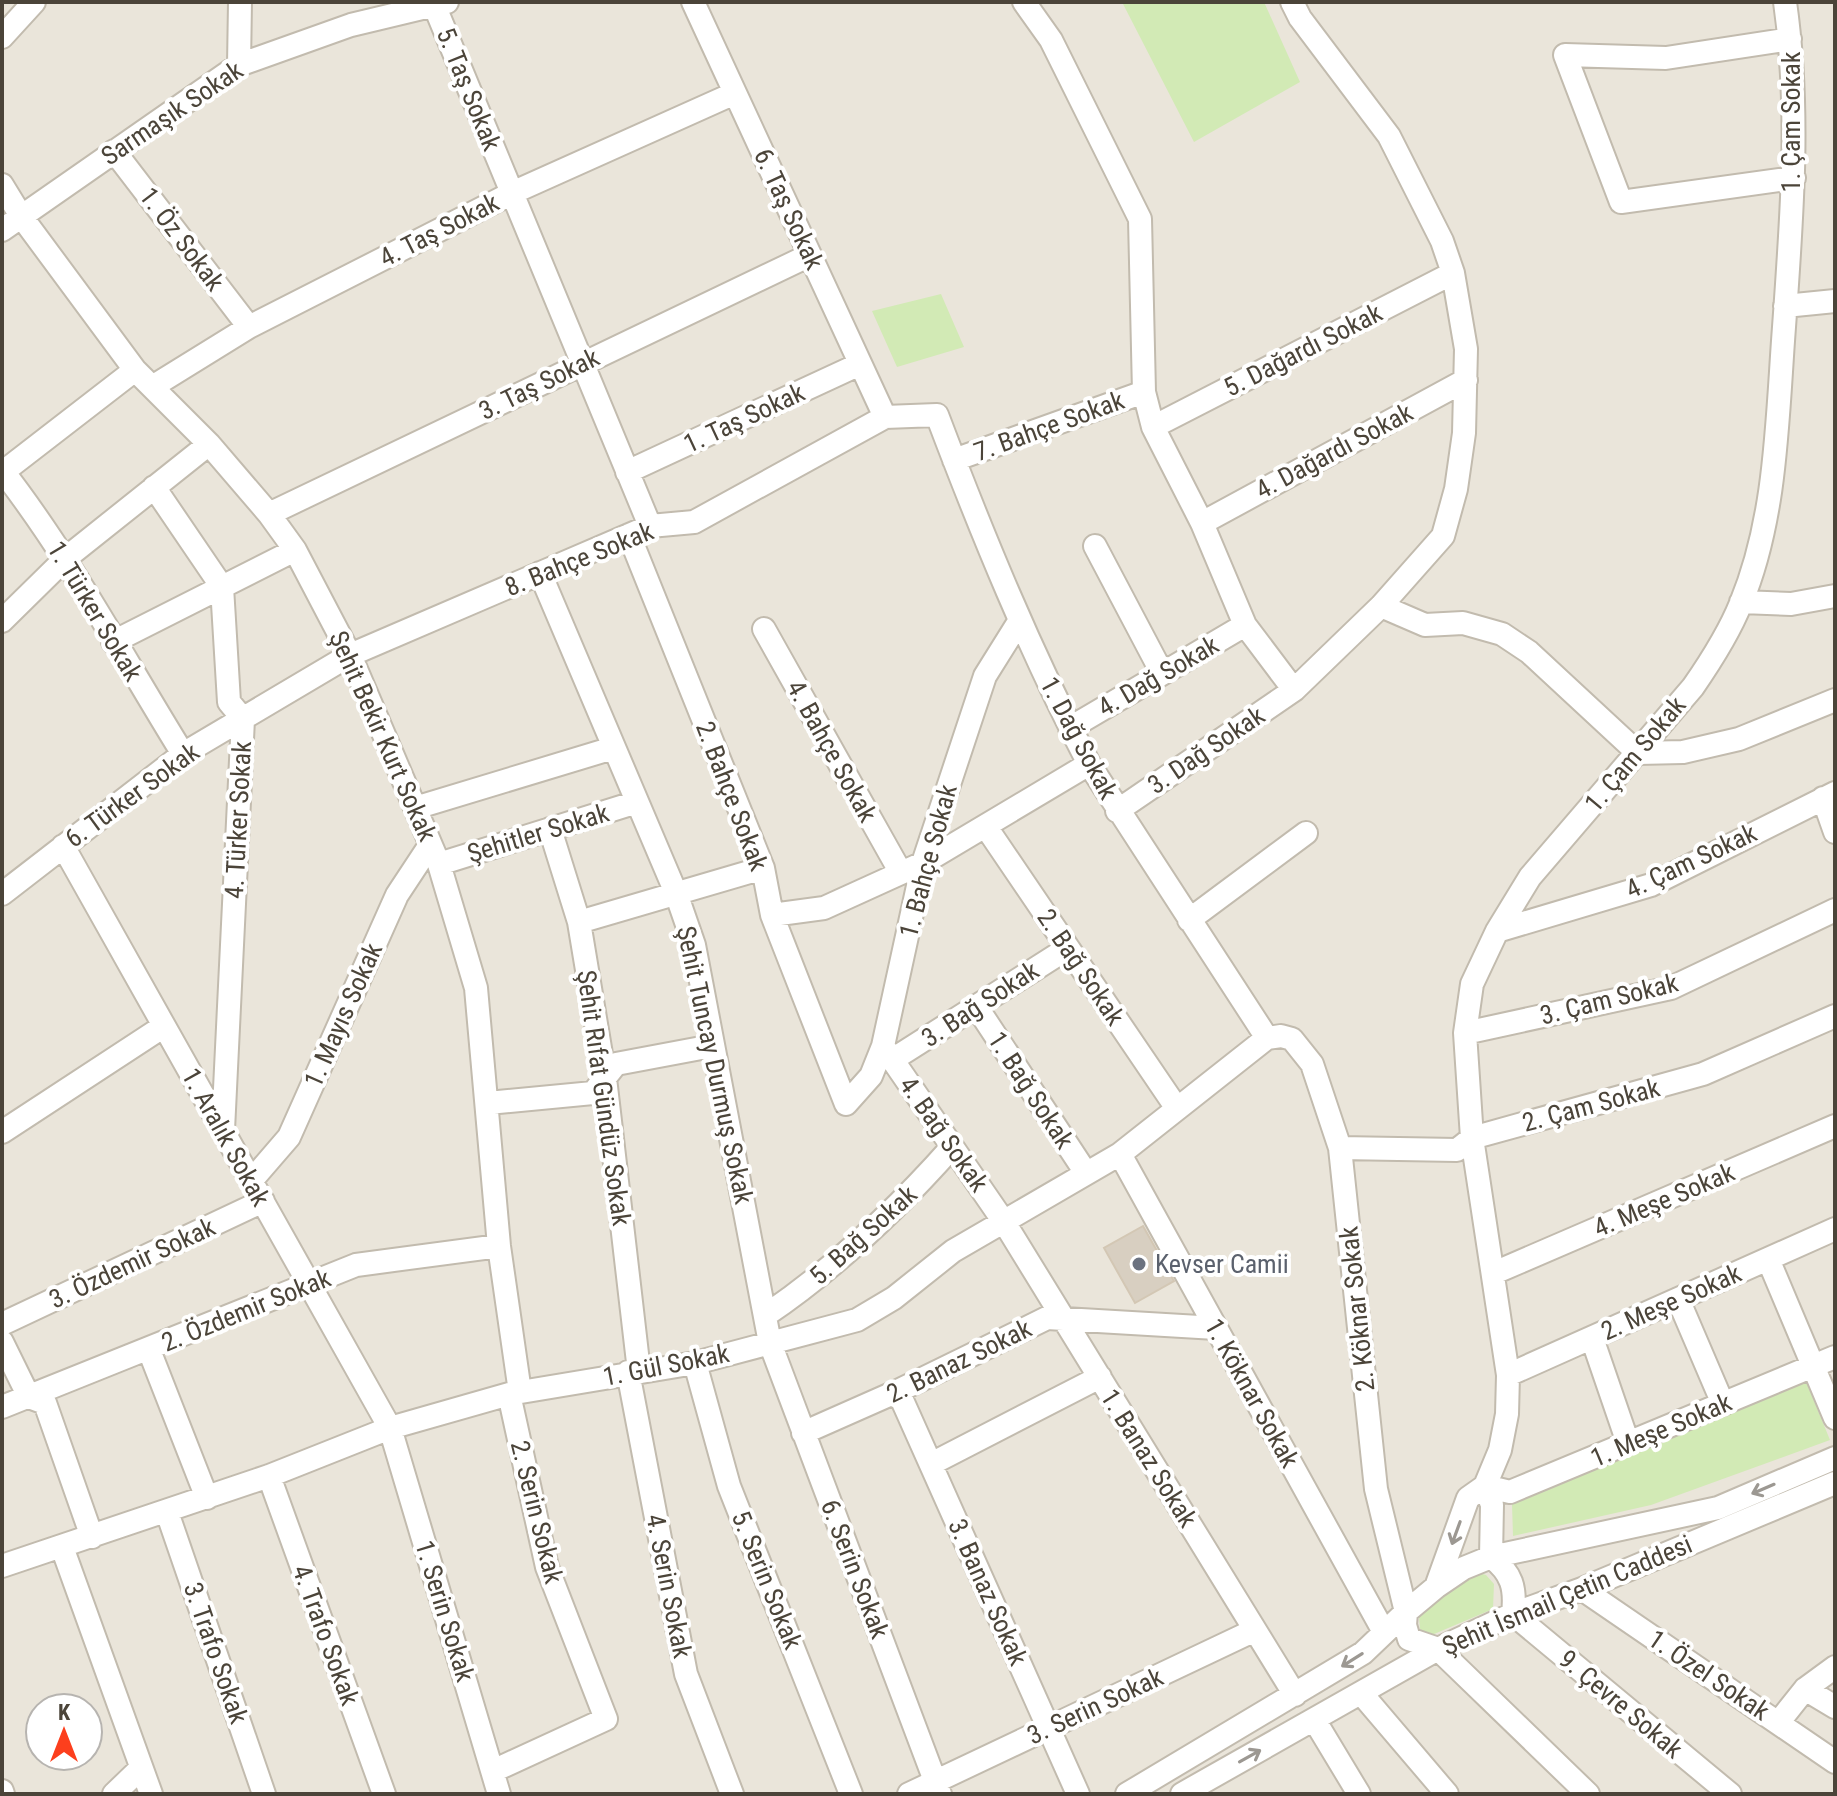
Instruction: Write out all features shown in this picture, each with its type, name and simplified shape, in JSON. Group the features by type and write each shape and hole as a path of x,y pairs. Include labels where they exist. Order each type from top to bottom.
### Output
{"street":[{"path":"2,37 34,2"},
{"path":"239,65 240,2"},
{"name":"6. Taş Sokak","path":"693,2 885,417"},
{"path":"1024,2 1051,40 1140,219 1144,392 1153,427 1202,523 1245,625 1294,690"},
{"name":"3. Dağ Sokak","path":"1117,811 1294,690 1381,606 1443,536 1456,489 1464,433 1466,380 1462,317 1453,273 1442,241 1389,136 1300,18 1292,2"},
{"name":"1. Çam Sokak","path":"1485,1486 1507,1414 1508,1375 1472,1138 1465,1033 1472,984 1497,931 1530,877 1693,687 1714,656 1741,602 1766,519 1774,466 1794,178 1790,39 1785,2"},
{"name":"Sarmaşık Sokak","path":"2,230 239,65 351,25 442,4"},
{"name":"5. Taş Sokak","path":"442,4 512,193 650,526"},
{"path":"1790,39 1666,58 1565,55 1621,202 1794,178"},
{"name":"4. Taş Sokak","path":"152,387 249,327 512,193 735,93"},
{"name":"1. Öz Sokak","path":"114,151 249,327"},
{"name":"Şehit Bekir Kurt Sokak","path":"2,185 21,216 135,370 209,444 269,514 295,550 350,655 415,808 434,855 476,988 514,1393"},
{"name":"3. Taş Sokak","path":"269,514 810,255"},
{"name":"5. Dağardı Sokak","path":"1153,427 1453,273"},
{"path":"1785,306 1835,301"},
{"name":"1. Taş Sokak","path":"627,472 860,364"},
{"path":"3,471 135,370"},
{"name":"4. Dağardı Sokak","path":"1202,523 1466,380"},
{"name":"7. Bahçe Sokak","path":"954,460 1144,392"},
{"name":"8. Bahçe Sokak","path":"350,655 650,526 694,522 885,417 937,415"},
{"name":"1. Dağ Sokak","path":"937,415 982,534 1089,764 1267,1038"},
{"path":"2,621 66,558 209,444"},
{"name":"1. Türker Sokak","path":"3,471 66,558 113,642 183,754"},
{"path":"154,487 222,587"},
{"name":"2. Bahçe Sokak","path":"629,535 763,868 772,915 846,1104"},
{"path":"1095,546 1162,673"},
{"path":"113,642 295,550"},
{"name":"Şehit Tuncay Durmuş Sokak","path":"540,573 676,893 694,945 770,1343"},
{"name":"4. Türker Sokak","path":"222,587 229,702 243,719 223,1132"},
{"path":"1741,602 1791,604 1835,596"},
{"path":"1381,606 1425,625 1463,623 1502,634 1529,652 1638,753 1683,752 1739,739 1835,700"},
{"name":"1. Bahçe Sokak","path":"846,1104 888,1053 923,863 985,676 1020,620"},
{"name":"4. Dağ Sokak","path":"1070,728 1245,625"},
{"name":"4. Bahçe Sokak","path":"764,629 901,873"},
{"name":"6. Türker Sokak","path":"2,894 183,754 350,655"},
{"path":"415,808 613,748"},
{"path":"772,915 824,908 923,863 1089,764"},
{"path":"1829,796 1835,832"},
{"name":"4. Çam Sokak","path":"1497,931 1651,885 1829,796"},
{"name":"Şehitler Sokak","path":"434,855 550,829 637,802"},
{"name":"2. Bağ Sokak","path":"986,827 1176,1107"},
{"name":"Şehit Rıfat Gündüz Sokak","path":"550,829 579,922 605,1078 634,1372"},
{"path":"1189,920 1306,833"},
{"name":"1. Aralık Sokak","path":"63,846 390,1428"},
{"name":"1. Mayıs Sokak","path":"251,1181 289,1137 397,895 434,855"},
{"path":"579,922 763,868"},
{"name":"3. Çam Sokak","path":"1465,1033 1671,988 1834,912"},
{"name":"3. Bağ Sokak","path":"888,1053 976,1006 1068,948"},
{"name":"1. Bağ Sokak","path":"976,1006 1086,1173"},
{"name":"2. Çam Sokak","path":"1340,1148 1457,1150 1472,1138 1703,1074 1835,1016"},
{"path":"2,1132 164,1026"},
{"name":"2. Köknar Sokak","path":"1267,1038 1281,1036 1292,1039 1312,1064 1340,1148 1376,1489 1406,1612 1405,1625 1409,1639 1438,1649"},
{"name":"1. Gül Sokak","path":"2,1566 269,1476 390,1428 514,1393 695,1363 857,1320 894,1298 953,1251 1120,1154 1267,1038"},
{"path":"488,1103 593,1093 616,1064 712,1046"},
{"name":"4. Bağ Sokak","path":"888,1053 1004,1222"},
{"name":"4. Meşe Sokak","path":"1494,1273 1835,1126"},
{"name":"5. Bağ Sokak","path":"766,1315 812,1284 856,1247 952,1147"},
{"name":"1. Köknar Sokak","path":"1120,1154 1384,1632"},
{"name":"3. Özdemir Sokak","path":"2,1324 263,1201"},
{"name":"1. Banaz Sokak","path":"1004,1222 1295,1695"},
{"name":"2. Meşe Sokak","path":"1508,1375 1835,1229"},
{"name":"2. Özdemir Sokak","path":"2,1407 356,1265 499,1246"},
{"path":"1768,1259 1835,1418"},
{"path":"1678,1299 1723,1404"},
{"name":"2. Banaz Sokak","path":"803,1433 898,1391 1047,1318 1216,1328"},
{"path":"1592,1338 1628,1443"},
{"path":"2,1342 29,1397 45,1403 92,1537"},
{"name":"6. Serin Sokak","path":"770,1343 938,1788"},
{"path":"149,1350 207,1498"},
{"name":"1. Meşe Sokak","path":"1485,1486 1510,1492 1835,1357"},
{"name":"5. Serin Sokak","path":"695,1363 729,1486 851,1794"},
{"name":"4. Serin Sokak","path":"634,1372 686,1674 732,1794"},
{"path":"931,1464 1100,1377"},
{"name":"3. Banaz Sokak","path":"898,1391 1078,1794"},
{"name":"2. Serin Sokak","path":"493,1771 606,1719 547,1567 514,1393"},
{"name":"1. Serin Sokak","path":"390,1428 499,1794"},
{"name":"Şehit İsmail Çetin Caddesi","path":"1127,1794 1363,1653 1406,1612 1464,1568 1491,1557 1718,1508 1835,1458"},
{"name":"4. Trafo Sokak","path":"269,1476 384,1794"},
{"name":"Şehit İsmail Çetin Caddesi","path":"1182,1794 1208,1787 1438,1649 1513,1614 1582,1589 1835,1483"},
{"path":"1436,1587 1468,1498 1485,1486 1492,1505 1491,1557 1505,1567 1513,1581 1513,1614"},
{"name":"3. Trafo Sokak","path":"167,1512 264,1794"},
{"path":"62,1547 151,1794"},
{"name":"1. Özel Sokak","path":"1582,1589 1835,1762"},
{"name":"9. Çevre Sokak","path":"1513,1614 1730,1794"},
{"name":"3. Serin Sokak","path":"909,1794 938,1788 1049,1728 1255,1630"},
{"path":"1438,1649 1588,1794"},
{"path":"1778,1723 1805,1689 1835,1667"},
{"path":"1805,1689 1835,1707"},
{"path":"1361,1693 1447,1794"},
{"path":"1315,1721 1359,1794"},
{"path":"114,1794 141,1768"}],"shaded area":[{"path":"2,2 1835,2 1835,1794 2,1794"}],"green space":[{"path":"1122,2 1264,2 1300,82 1194,142"},
{"path":"941,294 964,347 897,367 872,311"},
{"path":"1803,1374 1830,1440 1651,1505 1513,1536 1512,1504"},
{"path":"1469,1573 1486,1575 1494,1584 1493,1609 1427,1637 1420,1629 1419,1617"}],"building":[{"name":"Kevser Camii","path":"1143,1226 1174,1281 1135,1303 1104,1248"}],"place":[{"name":"Kevser Camii","path":"1139,1264"}]}
